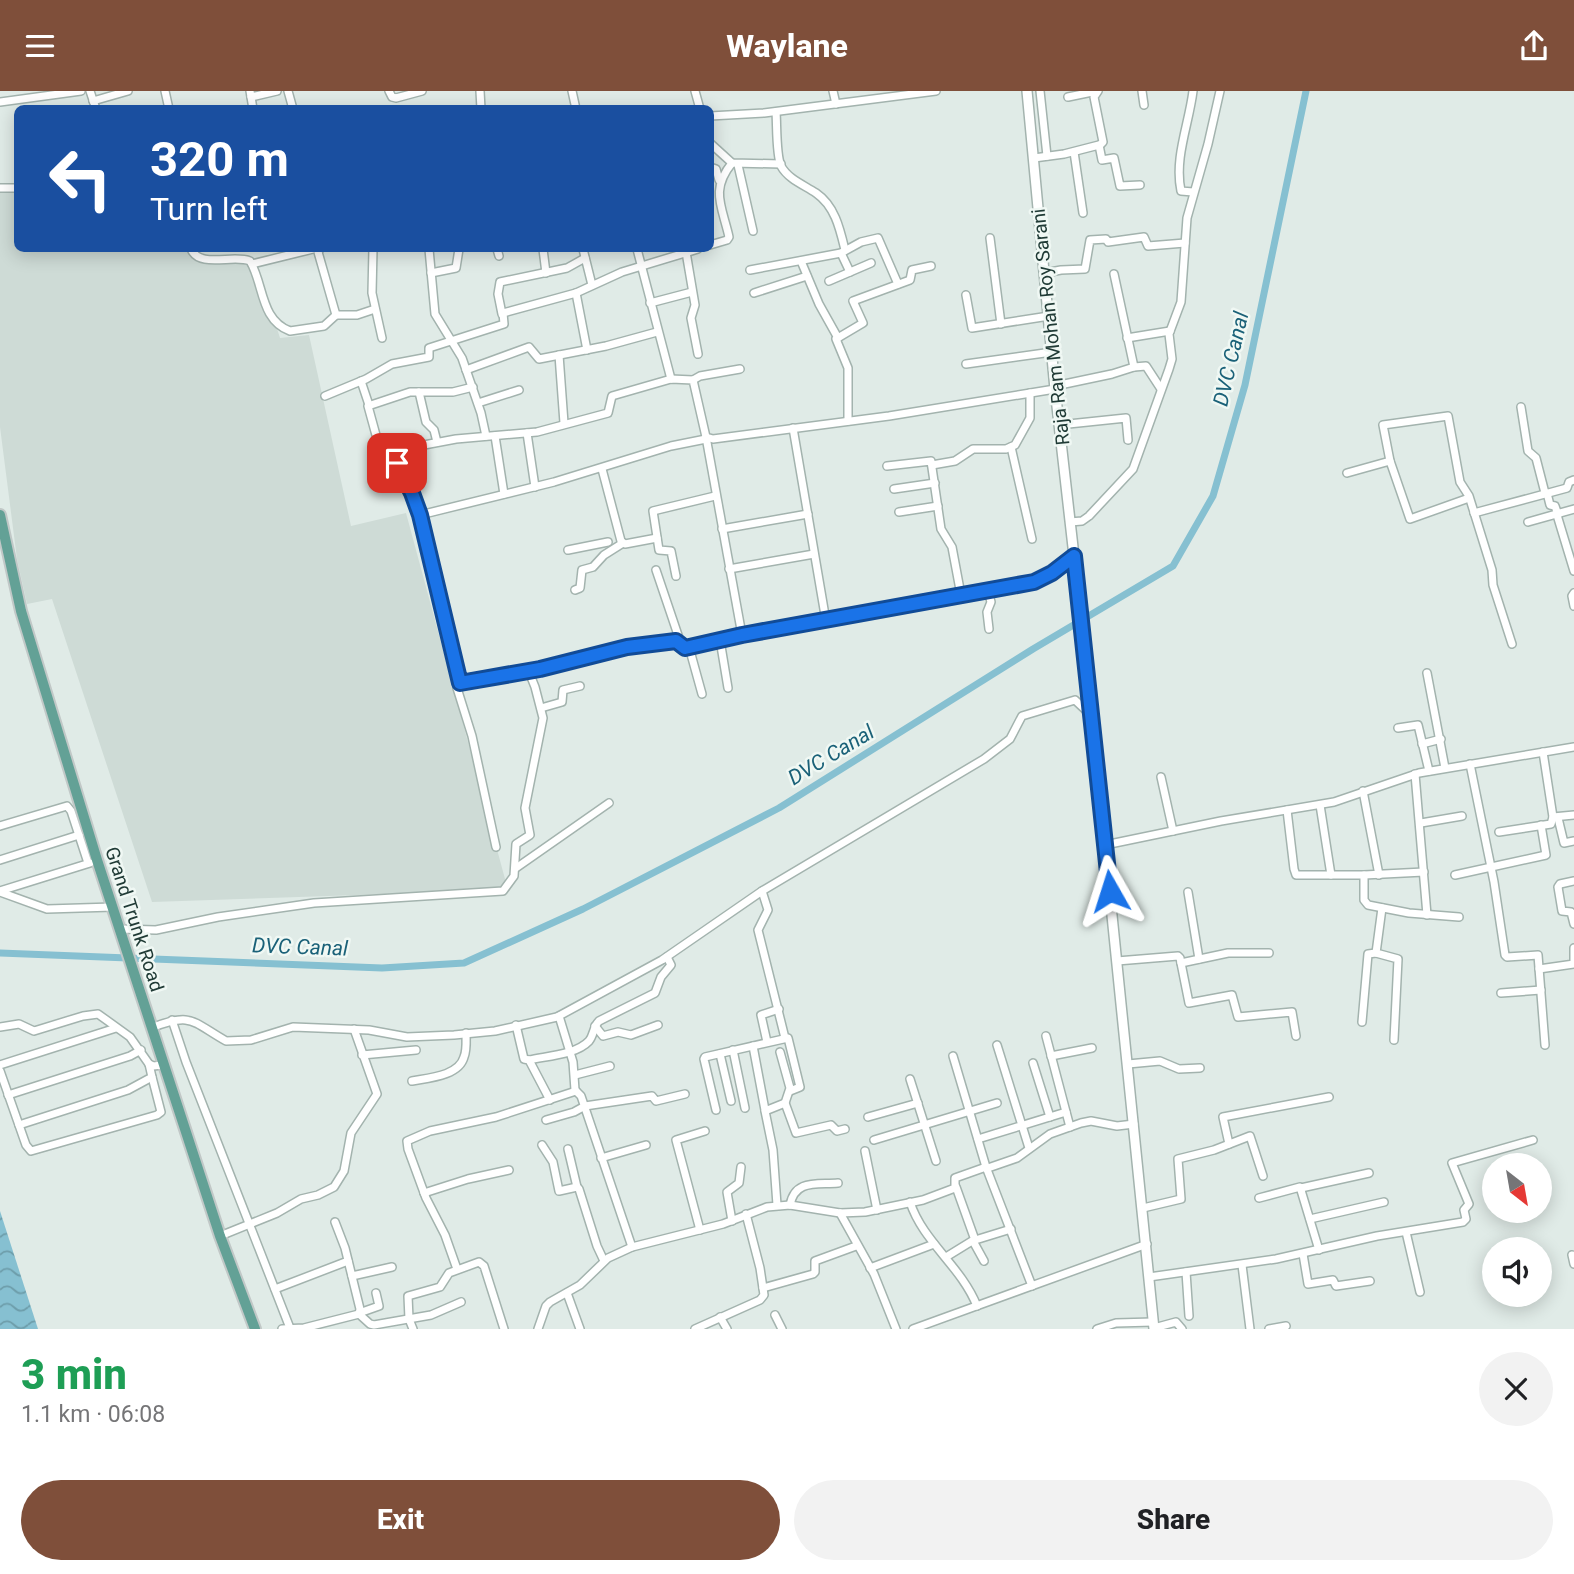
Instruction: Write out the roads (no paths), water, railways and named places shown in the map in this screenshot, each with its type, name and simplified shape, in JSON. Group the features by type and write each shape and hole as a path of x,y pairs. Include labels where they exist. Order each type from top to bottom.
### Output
{"main road":[{"name":"Grand Trunk Road","path":"0,515 21,611 92,862 113,907 220,1236 255,1329"}],"street":[{"path":"0,102 81,91"},
{"path":"90,91 94,105 128,91"},
{"path":"250,94 277,91"},
{"path":"389,91 392,97 396,98 422,91"},
{"path":"833,91 836,104"},
{"path":"714,116 776,112 899,93 936,91"},
{"name":"Raja Ram Mohan Roy Sarani","path":"1027,91 1055,388 1092,716 1154,1327"},
{"path":"1040,91 1047,156"},
{"path":"1068,97 1097,91"},
{"path":"1097,91 1094,97 1102,142 1102,160 1115,159 1120,186 1140,185"},
{"path":"1142,91 1144,104"},
{"path":"1193,91 1179,180 1181,191 1193,193"},
{"path":"1070,522 1082,521 1089,516 1131,473 1161,389 1171,359 1170,331 1181,302 1187,218 1220,91"},
{"path":"776,112 781,165 797,183 828,205 839,226 850,272"},
{"path":"1034,158 1100,145"},
{"path":"714,146 735,164 753,230"},
{"path":"1074,152 1083,213"},
{"path":"719,180 735,164 781,165"},
{"path":"714,168 719,180 718,189 729,237 714,244"},
{"path":"990,237 1002,324"},
{"path":"1045,274 1061,270 1084,270 1090,240 1106,239 1108,242 1144,237 1148,246 1185,243"},
{"path":"750,270 843,251 861,242 878,238 898,284"},
{"path":"193,252 202,258 237,258 252,264 270,313 284,329 297,331 324,326 336,315 357,315 375,309"},
{"path":"235,252 237,258"},
{"path":"252,264 304,252"},
{"path":"318,252 336,315"},
{"path":"373,252 372,285 382,338"},
{"path":"429,252 435,314 466,370 486,436"},
{"path":"431,273 456,268 459,252"},
{"path":"543,252 546,273"},
{"path":"584,252 592,285"},
{"path":"638,252 671,379"},
{"path":"502,314 576,293 641,266 687,252 695,308 691,318 698,354"},
{"path":"324,396 361,381 392,364 429,357 429,348 504,324 498,294 500,282 567,268 585,258"},
{"path":"801,261 824,314 838,338 836,339 848,368 848,421"},
{"path":"830,281 871,263"},
{"path":"838,338 863,323 853,301 911,279 912,270 931,266"},
{"path":"1114,274 1134,367"},
{"path":"754,293 807,277"},
{"path":"650,303 692,292"},
{"path":"576,293 587,350"},
{"path":"966,295 972,328 1049,316"},
{"path":"1127,338 1170,331"},
{"path":"466,370 529,347 538,359 657,332"},
{"path":"966,364 1052,352"},
{"path":"559,355 564,423"},
{"path":"420,515 602,469 671,446 706,438 848,421 1030,393 1134,367 1146,366 1161,389"},
{"path":"424,445 527,433 609,412 612,396 671,379 693,380 700,376 740,369"},
{"path":"693,380 742,635"},
{"path":"361,381 382,457 397,463 420,515 460,683 457,688 472,736 496,847"},
{"path":"369,405 410,392 453,392 472,387"},
{"path":"478,403 519,390"},
{"path":"419,392 426,422 434,430 437,442"},
{"path":"932,465 955,461 973,449 1010,447 1017,441 1030,418 1030,393"},
{"path":"1521,407 1528,451 1536,458 1550,506 1555,506 1574,571"},
{"path":"1469,498 1410,519 1390,461 1383,425 1448,416 1460,482 1469,498 1474,513 1512,644"},
{"path":"1059,425 1125,418 1128,440"},
{"path":"793,428 826,621"},
{"path":"527,433 535,487"},
{"path":"495,436 504,495"},
{"path":"1010,447 1032,539"},
{"path":"887,467 930,460 941,529 953,551 961,596"},
{"path":"1347,473 1390,461"},
{"path":"602,469 610,507 623,543"},
{"path":"1474,513 1567,488 1569,482 1574,480"},
{"path":"894,489 935,483"},
{"path":"676,576 671,552 660,551 654,510 715,496"},
{"path":"899,512 938,506"},
{"path":"1528,522 1574,509"},
{"path":"722,529 808,513"},
{"path":"575,590 580,588 582,570 593,567 604,555 623,543 657,538"},
{"path":"568,550 608,542"},
{"path":"729,569 814,554"},
{"path":"656,570 679,638 678,642 683,649 742,635 988,591 1043,578 1074,559"},
{"path":"988,591 991,603 987,612 989,629"},
{"path":"1574,593 1574,604"},
{"path":"720,640 728,688"},
{"path":"460,683 528,671 627,647 678,642"},
{"path":"690,647 702,694"},
{"path":"121,930 156,930 219,917 314,903 500,892 511,882 516,868 516,844 530,835 526,808 543,718 528,671"},
{"path":"1427,673 1445,768"},
{"path":"541,708 562,702 563,690 580,686"},
{"path":"150,1025 184,1018 226,1041 233,1042 293,1027 390,1032 407,1037 495,1031 559,1016 667,957 762,891 984,759 1010,739 1022,716 1075,700 1092,716"},
{"path":"1398,728 1417,725 1429,771"},
{"path":"1422,744 1440,739"},
{"path":"1105,845 1320,805 1429,771 1574,747"},
{"path":"1543,752 1555,818 1564,843 1574,842"},
{"path":"1470,764 1505,955 1538,955 1545,1045"},
{"path":"1415,774 1427,915"},
{"path":"1161,777 1173,831"},
{"path":"1363,791 1379,874"},
{"path":"516,868 609,803"},
{"path":"1320,805 1331,876"},
{"path":"0,827 67,806 92,862 0,891"},
{"path":"1287,810 1294,872 1299,876 1424,872"},
{"path":"1499,832 1552,823 1555,818 1574,815"},
{"path":"1421,823 1461,816"},
{"path":"1455,874 1546,855 1541,825"},
{"path":"0,860 79,835"},
{"path":"1364,876 1366,904 1427,915 1459,917"},
{"path":"1574,881 1560,884 1558,887 1562,911 1571,912 1574,924"},
{"path":"0,891 47,909 113,907"},
{"path":"762,891 768,909 758,930 785,1038"},
{"path":"1188,892 1199,959"},
{"path":"1376,954 1382,908"},
{"path":"1539,969 1574,964 1574,948"},
{"path":"1181,963 1227,953 1269,953"},
{"path":"1362,1023 1368,954 1398,959 1394,1039"},
{"path":"1117,961 1178,955 1189,1003 1233,995 1238,1017 1292,1011 1296,1036"},
{"path":"516,1025 524,1059 570,1051 589,1041 599,1021 656,993 661,977 671,965 667,957"},
{"path":"1501,993 1541,990"},
{"path":"767,1042 761,1015 779,1009"},
{"path":"0,1027 19,1024 34,1031 92,1014 102,1016 131,1037 141,1050 149,1064 161,1112 36,1151 28,1149 0,1071"},
{"path":"559,1016 570,1051 576,1091 581,1095 585,1106 632,1247"},
{"path":"172,1020 290,1328"},
{"path":"595,1026 603,1036 618,1032 629,1035 658,1025"},
{"path":"0,1065 116,1028"},
{"path":"220,1236 301,1199 327,1191 340,1180 346,1164 351,1133 377,1094 354,1029"},
{"path":"412,1081 446,1074 461,1064 465,1055 466,1033"},
{"path":"1046,1036 1070,1127"},
{"path":"716,1110 705,1057 789,1039 800,1087 790,1090"},
{"path":"997,1045 1029,1148"},
{"path":"753,1046 773,1150 777,1205"},
{"path":"1051,1056 1092,1048"},
{"path":"8,1095 131,1056 141,1050"},
{"path":"362,1055 416,1050"},
{"path":"733,1051 745,1108"},
{"path":"780,1052 790,1090 785,1103 796,1133 831,1125 836,1131 845,1129"},
{"path":"720,1053 731,1101"},
{"path":"953,1056 987,1167 1032,1286"},
{"path":"529,1060 550,1100"},
{"path":"1128,1064 1160,1061 1179,1069 1200,1068"},
{"path":"1033,1063 1050,1117"},
{"path":"149,1064 163,1065"},
{"path":"575,1075 610,1066"},
{"path":"19,1125 128,1090 152,1077"},
{"path":"910,1079 936,1161"},
{"path":"457,1269 445,1235 424,1193 408,1149 409,1139 453,1125 496,1117 576,1091"},
{"path":"546,1120 585,1106 652,1096 656,1101 685,1094"},
{"path":"1229,1144 1223,1117 1329,1097"},
{"path":"765,1109 785,1103"},
{"path":"869,1117 918,1103"},
{"path":"874,1140 997,1103"},
{"path":"978,1139 1066,1112"},
{"path":"984,1261 974,1241 955,1178 1017,1158 1050,1134 1070,1127 1091,1121 1117,1126 1134,1124"},
{"path":"700,1230 676,1140 705,1131"},
{"path":"1143,1208 1181,1199 1178,1159 1251,1137 1263,1176"},
{"path":"1149,1277 1303,1254 1465,1220 1464,1210 1469,1204 1452,1163 1533,1140"},
{"path":"601,1157 646,1145"},
{"path":"542,1146 553,1162 559,1191 577,1187"},
{"path":"568,1149 577,1187 604,1261"},
{"path":"865,1151 877,1210"},
{"path":"732,1221 727,1192 738,1183 741,1167"},
{"path":"424,1193 509,1170"},
{"path":"1259,1198 1369,1173"},
{"path":"790,1206 792,1196 799,1188 838,1183"},
{"path":"538,1329 546,1306 585,1280 604,1261 632,1247 732,1221 777,1205 840,1213 877,1210 956,1187"},
{"path":"1301,1188 1319,1250"},
{"path":"910,1202 916,1219 963,1278 977,1306"},
{"path":"1310,1219 1384,1202"},
{"path":"840,1213 870,1268 896,1329"},
{"path":"695,1329 760,1300 764,1295 746,1215"},
{"path":"335,1222 348,1261 360,1315 370,1324 431,1315 461,1301"},
{"path":"946,1257 974,1241 1011,1229"},
{"path":"1406,1232 1420,1292"},
{"path":"870,1268 934,1244"},
{"path":"913,1329 1147,1244"},
{"path":"763,1288 813,1275 815,1261 856,1246"},
{"path":"1303,1254 1308,1284 1334,1280 1336,1286 1370,1281"},
{"path":"275,1289 348,1261"},
{"path":"413,1329 409,1319 408,1296 440,1287 446,1275 475,1263 482,1263 504,1329"},
{"path":"1242,1265 1250,1329"},
{"path":"352,1276 392,1267"},
{"path":"1186,1272 1189,1315"},
{"path":"282,1329 305,1328 360,1315 379,1307 376,1293"},
{"path":"567,1293 580,1329"},
{"path":"775,1315 782,1329"},
{"path":"720,1317 727,1329"},
{"path":"1097,1329 1120,1326 1154,1327 1177,1322 1182,1329"},
{"path":"1269,1329 1286,1326"}],"water":[{"path":"0,1211 38,1329 0,1329"}],"waterway":[{"name":"DVC Canal","path":"0,953 382,968 464,963 583,909 779,808 1033,649 1173,566 1213,496 1245,385 1306,91"}]}
